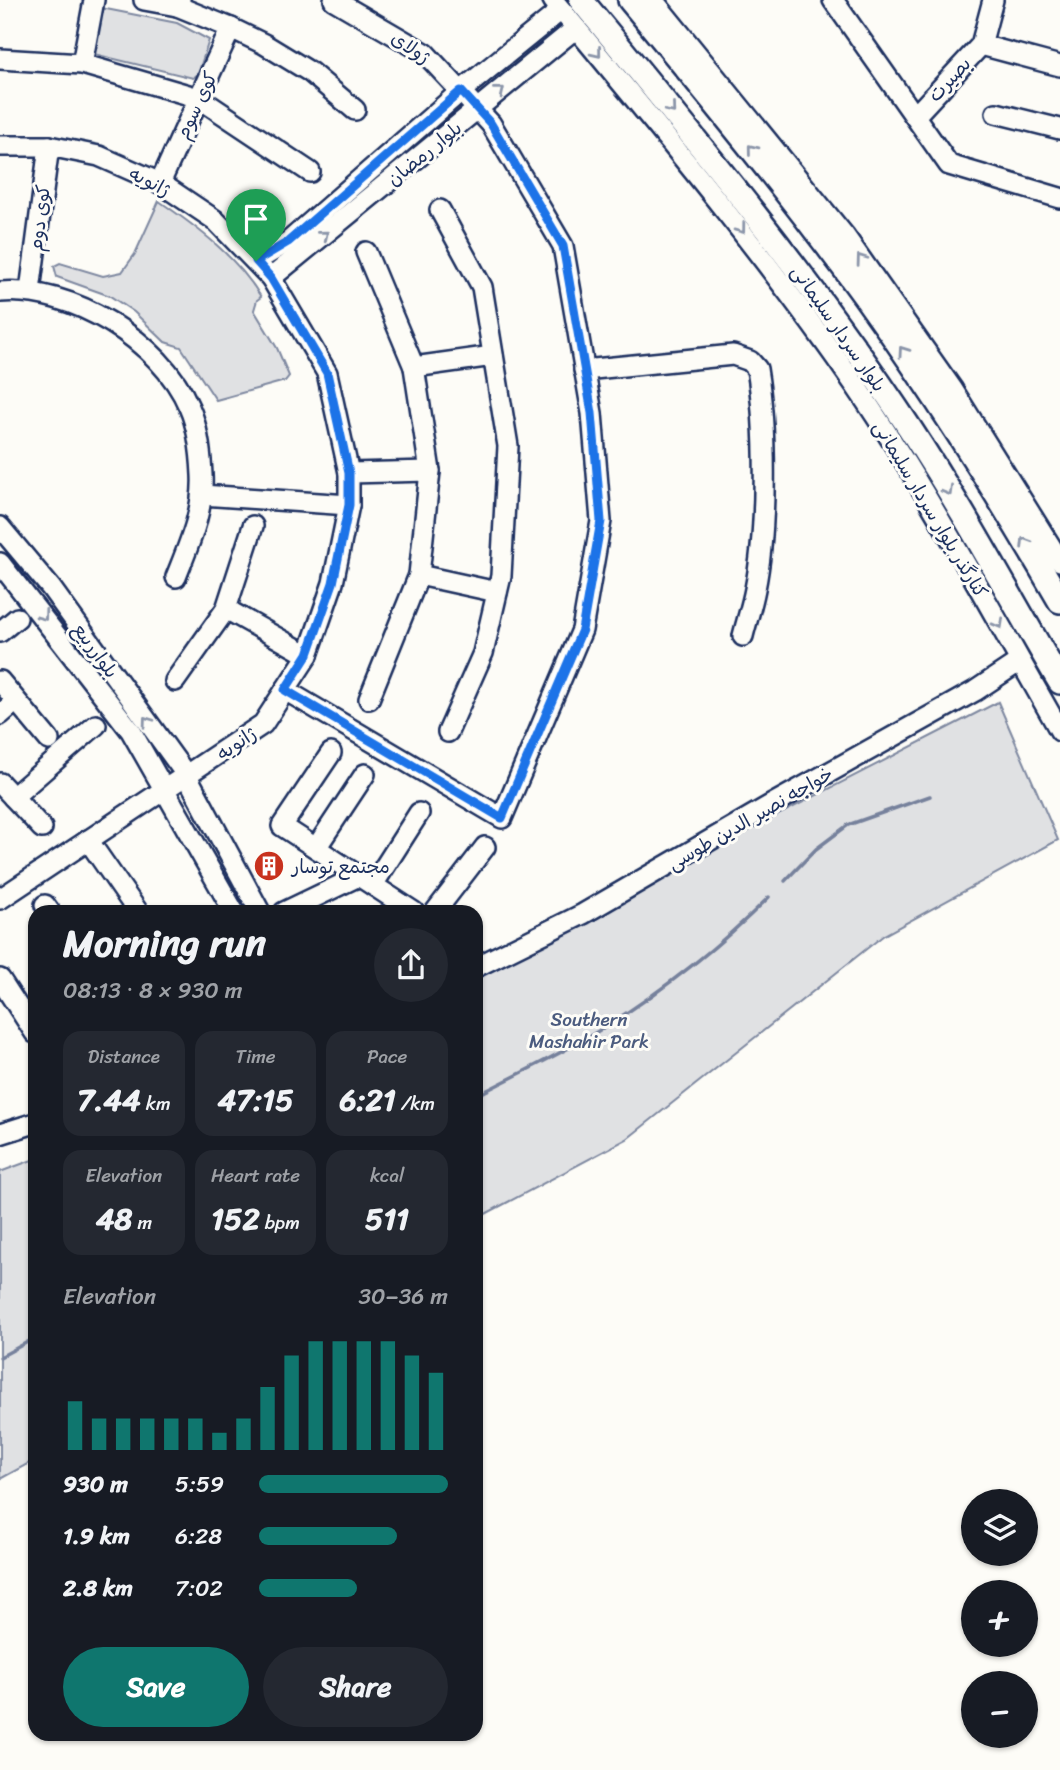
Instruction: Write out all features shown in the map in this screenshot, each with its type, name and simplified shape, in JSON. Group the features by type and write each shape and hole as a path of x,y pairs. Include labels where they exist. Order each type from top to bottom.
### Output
{"main road":[{"name":"بلوار سردار سلیمانی","path":"630,0 820,236 883,322 935,398 1060,601"},
{"name":"بلوار سردار سلیمانی","path":"565,3 769,231 909,428 1060,682"}],"street":[{"path":"82,64 93,0"},
{"path":"144,0 179,3 231,28 310,72 355,110"},
{"name":"ژولای","path":"285,690 502,818 582,630 601,521 592,413 563,246 491,124 425,52 334,0"},
{"path":"653,0 851,245 953,390 1060,561"},
{"path":"833,0 949,165 1060,198"},
{"name":"بصیرت","path":"915,116 981,45 993,0"},
{"name":"بلوار رمضان","path":"260,272 288,242 565,3"},
{"name":"کنارگذر بلوار سردار سلیمانی","path":"565,3 576,28 734,220 858,389 919,483 1060,731"},
{"name":"کوی سوم","path":"160,183 231,28"},
{"name":"بلوار رمضان","path":"260,272 477,109 576,28"},
{"path":"981,45 1060,66"},
{"path":"0,59 82,64 199,99 310,172"},
{"path":"996,113 1060,130"},
{"name":"ژانویه","path":"0,146 49,145 99,156 160,183 215,220 260,272 327,373 349,473 349,505 333,583 308,654 263,724 0,899"},
{"name":"کوی دوم","path":"30,291 49,145"},
{"path":"439,210 482,286 508,446 501,576 483,653 448,732"},
{"path":"366,252 414,367 430,471 419,575 369,699"},
{"path":"0,292 30,291 103,316 137,341 166,369 189,407 198,443 202,495 194,532 176,577"},
{"path":"584,370 733,355 750,361 757,369 763,462 762,526 755,587 743,636"},
{"path":"414,367 494,356"},
{"path":"858,389 909,428 919,483"},
{"path":"349,473 430,471"},
{"path":"202,495 349,505"},
{"path":"175,681 226,609 253,526"},
{"name":"بلوارربیع","path":"0,527 40,575 187,776 256,905"},
{"name":"بلوارربیع","path":"0,563 131,731 230,905"},
{"path":"22,589 40,575"},
{"path":"419,575 497,592"},
{"path":"226,609 308,654"},
{"path":"0,632 16,618"},
{"name":"خواجه نصیر الدین طوسی","path":"483,964 583,914 975,691 1020,661"},
{"path":"0,681 49,740"},
{"path":"0,715 16,701"},
{"path":"42,828 7,790 96,725"},
{"path":"331,753 282,825 403,905"},
{"path":"316,848 365,774"},
{"path":"303,905 366,881 419,813"},
{"path":"88,840 133,905"},
{"path":"440,905 485,847"},
{"path":"0,979 28,1022"},
{"path":"0,1134 28,1124"}],"green space":[{"path":"101,8 177,23 209,40 198,74 193,78 94,54"},
{"path":"159,201 215,244 251,282 261,297 254,310 277,348 289,376 285,381 216,400 181,347 165,342 134,312 110,296 57,277 54,266 60,263 103,276 122,272 135,254"},
{"name":"Southern Mashahir Park","path":"998,702 1058,840 884,935 627,1139 483,1215 483,959 681,865"},
{"path":"28,1162 28,1464 0,1479 0,1172"}],"waterway":[{"path":"785,881 816,849 848,825 930,796"},
{"path":"483,1092 551,1058 641,1003 708,952 769,897"},
{"path":"0,1357 28,1342"}],"place":[{"name":"مجتمع توسار","path":"269,866"}],"route":[{"path":"461,91 491,124 563,246 592,413 601,521 582,630 502,818 285,690 308,654 333,583 349,505 349,473 327,373 271,278 256,261 288,242 461,91"}]}
